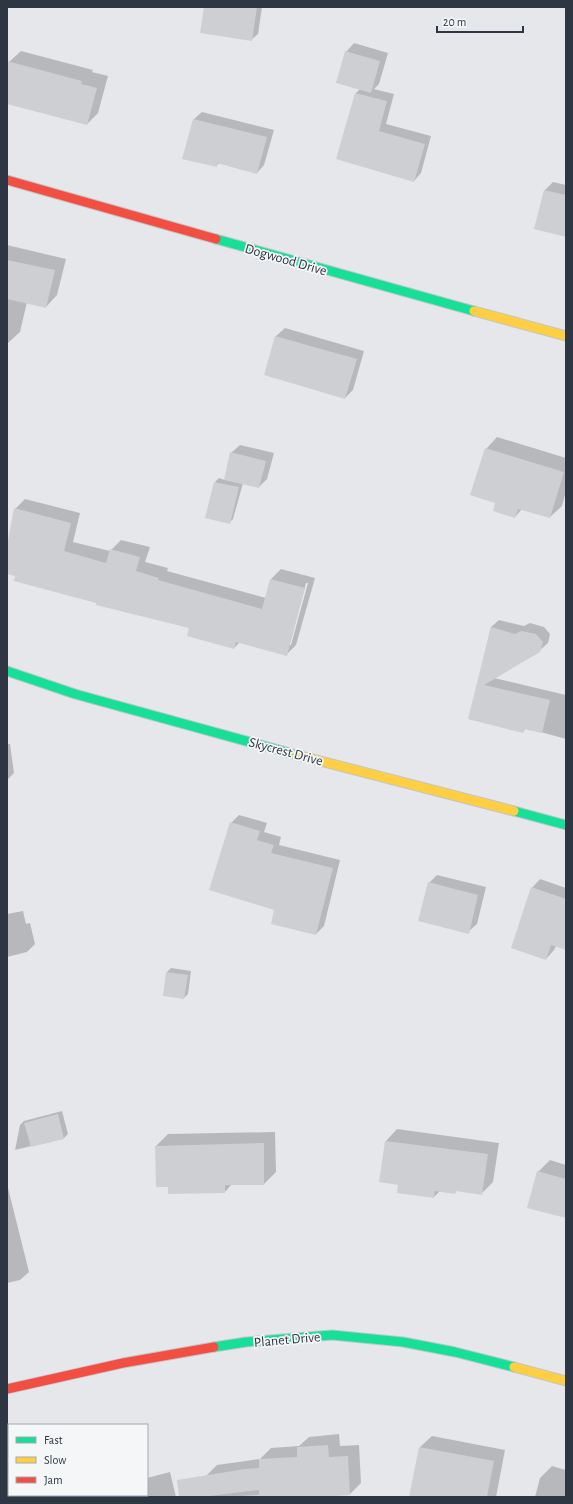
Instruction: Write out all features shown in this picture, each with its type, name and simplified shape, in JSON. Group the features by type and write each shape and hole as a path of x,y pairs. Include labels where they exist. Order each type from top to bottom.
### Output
{"street":[{"name":"Dogwood Drive","path":"7,180 566,336"},
{"name":"Skycrest Drive","path":"7,672 68,692 566,825"},
{"name":"Planet Drive","path":"7,1389 130,1361 246,1342 332,1335 402,1342 455,1352 566,1381"}],"building":[{"path":"204,7 257,7 252,41 200,33"},
{"path":"345,51 380,61 371,93 336,83"},
{"path":"7,61 82,81 81,84 97,88 87,125 7,104"},
{"path":"355,93 387,101 379,131 425,144 414,182 336,159"},
{"path":"193,119 267,137 257,174 217,163 217,167 182,159"},
{"path":"544,190 566,195 566,237 534,229"},
{"path":"7,260 55,270 46,308 7,299"},
{"path":"275,336 357,359 345,399 264,375"},
{"path":"485,448 564,472 550,518 518,509 515,518 493,511 495,503 470,495"},
{"path":"230,452 266,461 259,488 224,480"},
{"path":"214,482 239,487 230,524 205,518"},
{"path":"14,508 71,523 64,551 106,563 110,549 140,557 136,571 159,578 158,580 262,609 270,579 305,588 287,656 236,642 234,649 187,636 189,628 96,605 96,603 14,581 15,576 7,574 7,546"},
{"path":"491,627 515,634 521,631 536,634 543,642 540,652 484,685 550,700 542,733 524,729 523,733 468,719"},
{"path":"230,822 260,831 257,840 274,845 271,853 333,868 316,935 271,924 274,910 209,890"},
{"path":"428,882 478,895 469,934 418,921"},
{"path":"531,887 566,899 566,950 551,945 546,960 511,948"},
{"path":"166,972 188,975 184,999 163,996"},
{"path":"58,1114 64,1139 31,1147 24,1123"},
{"path":"385,1141 488,1154 482,1195 456,1191 455,1194 435,1191 434,1198 397,1193 398,1185 379,1182"},
{"path":"264,1143 264,1185 225,1185 225,1193 168,1194 168,1187 156,1187 155,1146"},
{"path":"537,1171 566,1179 566,1218 527,1208"},
{"path":"328,1445 329,1457 348,1456 350,1495 319,1497 259,1497 259,1490 201,1497 179,1497 177,1480 259,1468 259,1459 297,1457 297,1447"},
{"path":"419,1447 494,1461 487,1497 409,1497"}],"traffic: fast":[{"path":"216,239 474,311"},
{"path":"7,671 75,694 297,755"},
{"path":"514,811 566,825"},
{"path":"214,1347 246,1342 332,1335 403,1342 455,1352 514,1367"}],"traffic: slow":[{"path":"474,311 566,336"},
{"path":"297,755 514,811"},
{"path":"514,1367 566,1381"}],"traffic: jam":[{"path":"7,180 216,239"},
{"path":"7,1389 123,1363 214,1347"}]}
